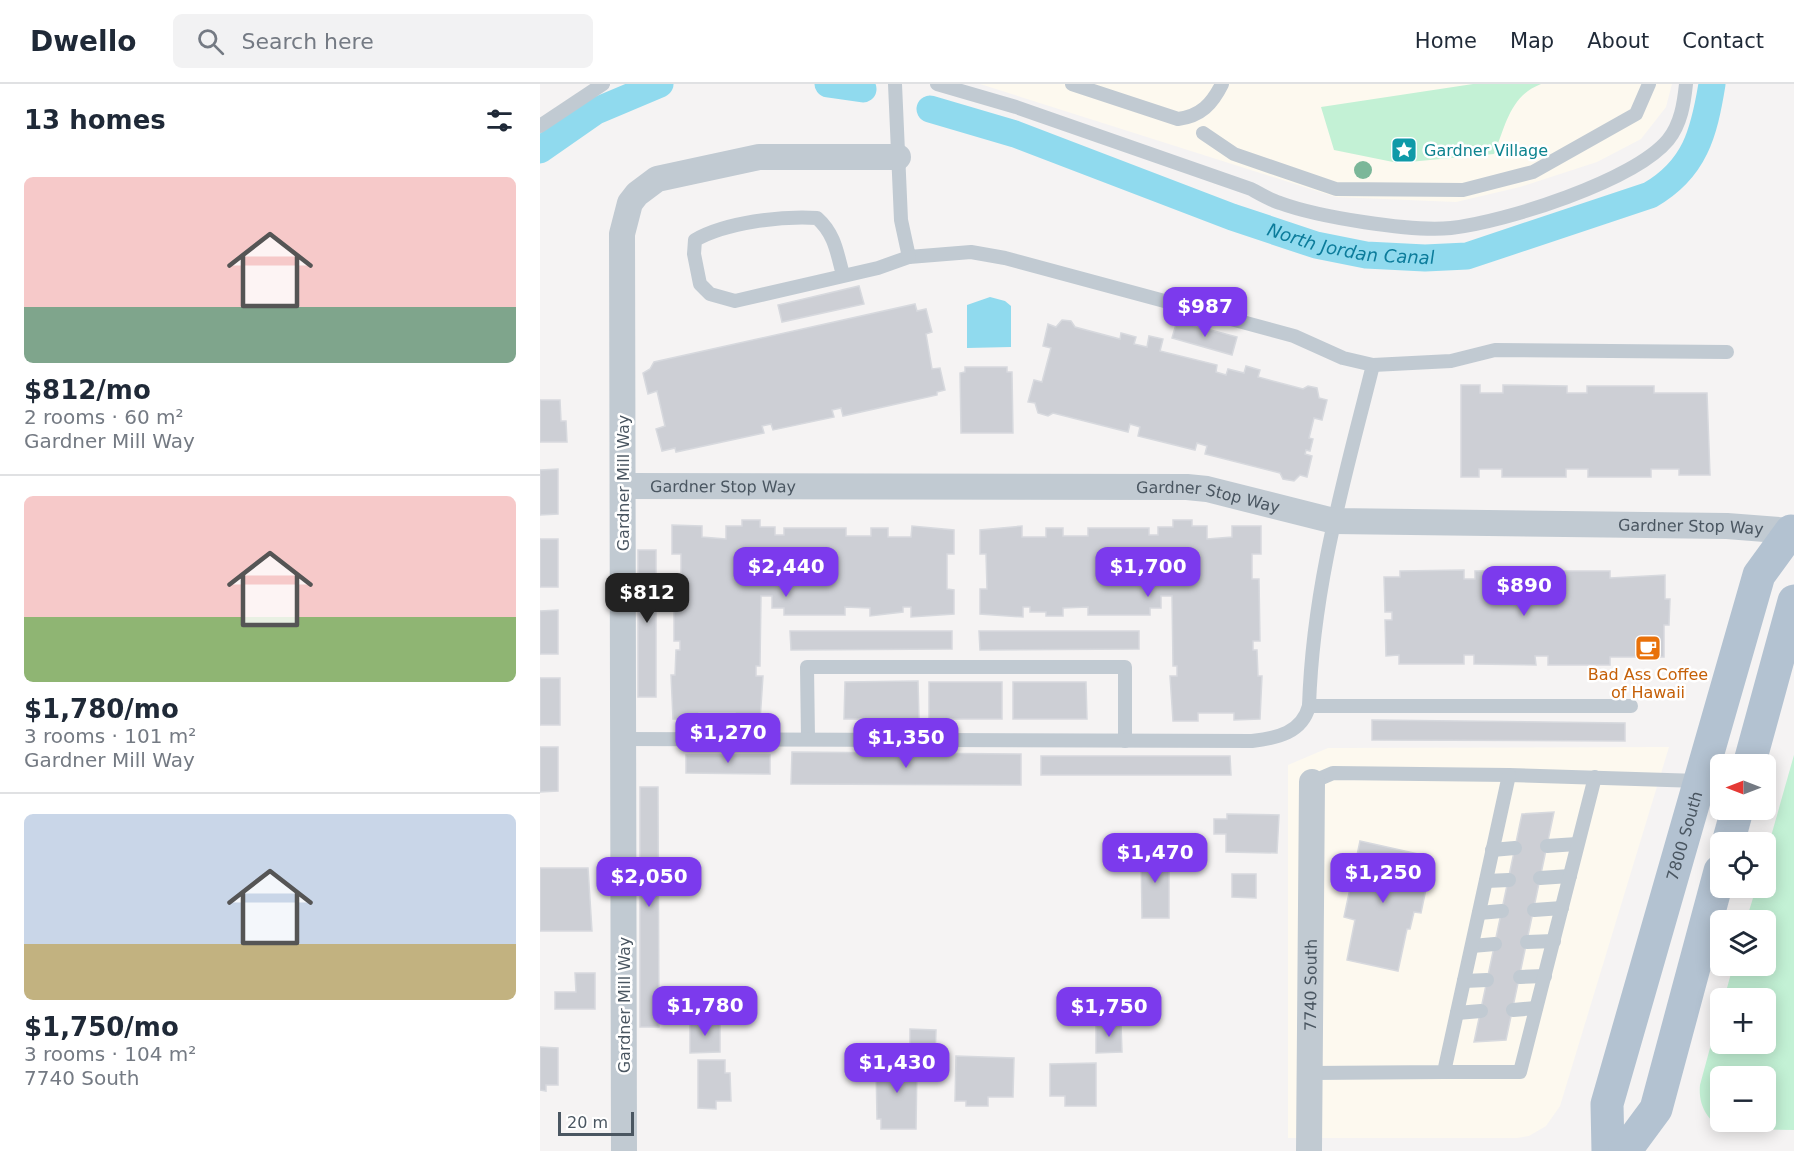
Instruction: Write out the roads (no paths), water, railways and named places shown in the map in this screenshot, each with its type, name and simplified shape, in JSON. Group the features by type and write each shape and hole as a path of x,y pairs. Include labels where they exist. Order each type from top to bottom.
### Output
{"main road":[{"path":"1793,525 1794,566"},
{"name":"7800 South","path":"1608,1151 1607,1104 1759,575 1793,525"},
{"path":"1752,754 1794,601"},
{"path":"1625,1151 1656,1109 1713,898"}],"street":[{"name":"Gardner Mill Way","path":"624,1151 622,234 630,203 657,179 759,157 897,157"},
{"name":"Gardner Stop Way","path":"622,486 1187,487 1334,521 1793,525"},
{"name":"7740 South","path":"1309,1151 1312,782"}],"lane":[{"path":"540,126 603,84"},
{"path":"895,84 901,220 909,257"},
{"path":"937,84 1016,107 1240,185 1280,203 1384,224 1449,228 1484,222 1526,210 1620,175 1658,151 1670,138 1683,108 1686,84"},
{"path":"1072,84 1178,119 1196,115 1214,102 1222,84"},
{"path":"1203,133 1234,154 1336,189 1463,190 1533,172 1636,114 1649,84"},
{"path":"843,276 835,242 827,227 817,218 770,219 708,233 695,240 694,254 700,284 710,294 735,301 878,268 909,257 971,252 1005,258 1282,333 1343,358 1373,365 1451,361 1495,350 1726,352"},
{"path":"623,739 1125,741 1268,739 1286,734 1302,722 1309,706 1315,618 1334,521 1373,365"},
{"path":"808,738 807,667 1125,667 1125,741"},
{"path":"1309,706 1631,706"},
{"path":"1312,782 1334,773 1509,775 1699,781"},
{"path":"1444,1072 1509,775"},
{"path":"1311,1073 1520,1072 1595,777"},
{"path":"1547,846 1577,844"},
{"path":"1492,850 1515,848"},
{"path":"1540,878 1570,876"},
{"path":"1486,881 1509,880"},
{"path":"1534,910 1562,908"},
{"path":"1479,913 1502,911"},
{"path":"1527,942 1554,941"},
{"path":"1472,946 1495,944"},
{"path":"1520,977 1545,976"},
{"path":"1464,981 1487,980"},
{"path":"1513,1010 1536,1008"},
{"path":"1457,1013 1481,1011"}],"water":[{"path":"990,297 1005,301 1011,306 1011,347 967,348 967,305"}],"waterway":[{"name":"North Jordan Canal","path":"540,150 596,111 660,84"},
{"name":"North Jordan Canal","path":"828,84 863,89"},
{"name":"North Jordan Canal","path":"930,109 1015,134 1232,217 1316,245 1366,255 1425,258 1467,256 1650,195 1678,174 1695,148 1701,134 1712,84"}],"place":[{"name":"Gardner Village","path":"1404,150"},
{"name":"Bad Ass Coffee of Hawaii","path":"1648,648"}]}
